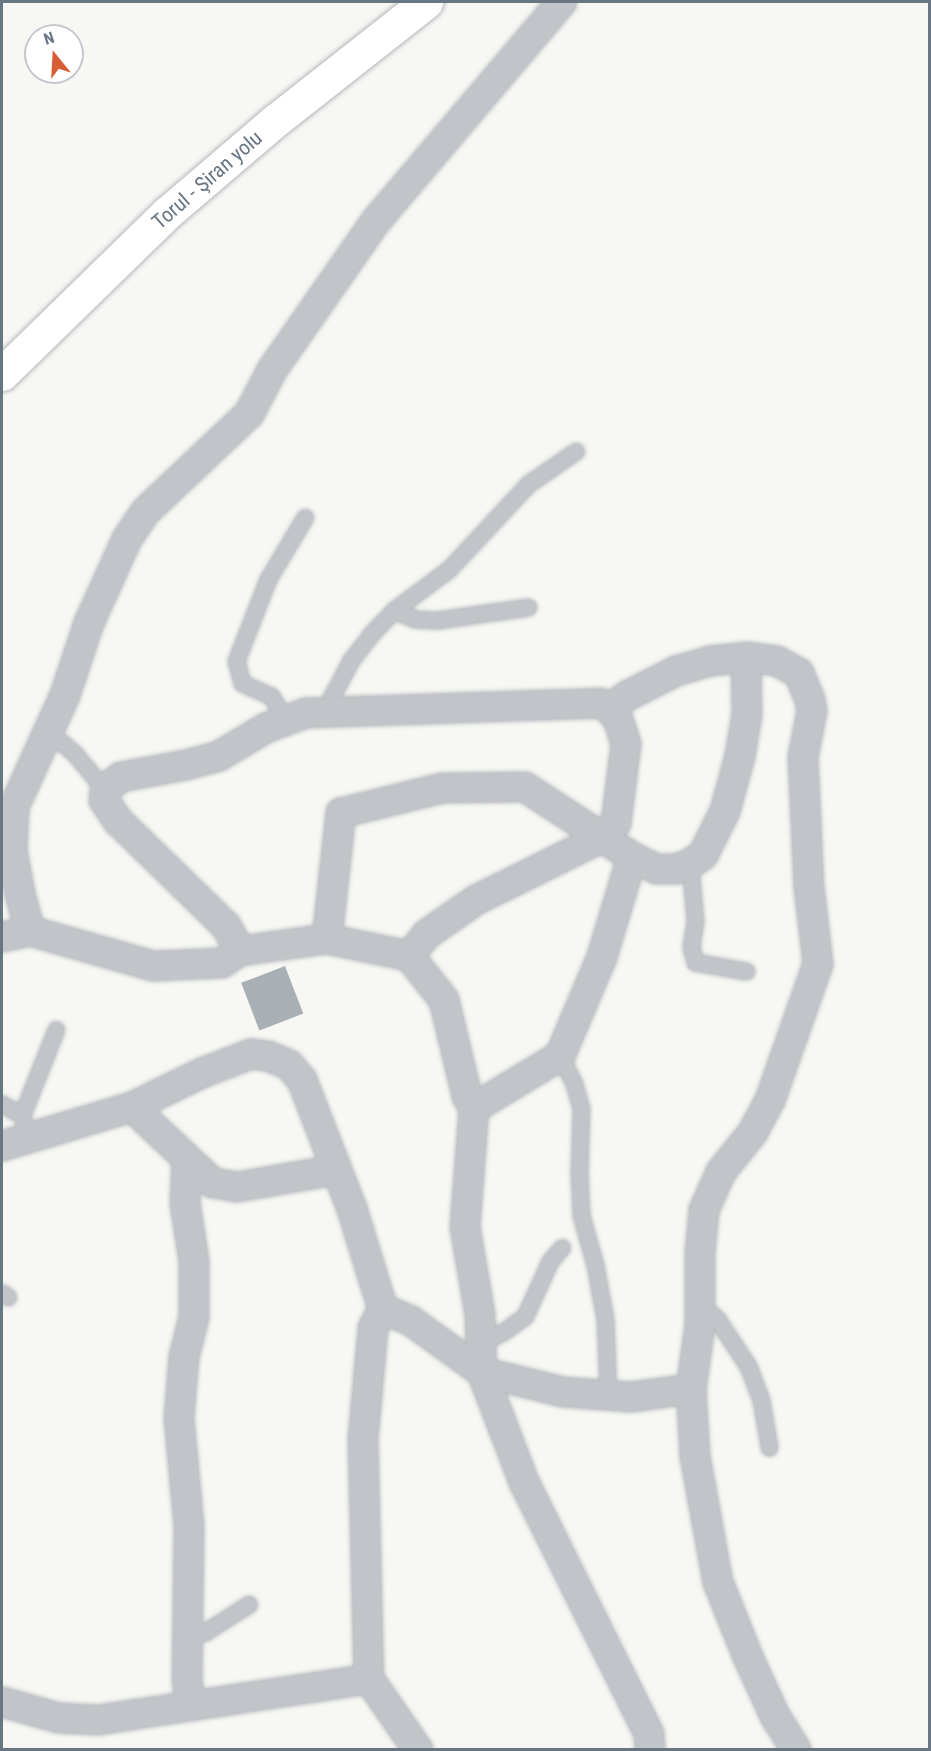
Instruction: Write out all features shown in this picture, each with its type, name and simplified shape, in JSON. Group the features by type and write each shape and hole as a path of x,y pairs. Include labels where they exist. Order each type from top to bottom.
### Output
{"main road":[{"name":"Torul - Şiran yolu","path":"2,374 166,213 276,120 426,2"}],"street":[{"path":"30,931 20,894 12,828 14,807 65,696 89,623 127,539 145,512 249,414 272,370 375,221 562,2"},
{"path":"609,709 627,696 676,671 710,661 746,657 777,661 799,673 810,699 812,711 803,757 809,886 818,964 770,1100 753,1132 721,1173 704,1210 700,1231 700,1324 691,1389 695,1456 718,1582 748,1658 775,1716 796,1749"},
{"path":"327,939 341,813 443,788 525,787 601,838 657,869 676,870 690,864 703,855 725,811 731,789 747,714 746,657"},
{"path":"240,951 226,926 118,821 104,800 105,790 121,777 186,765 219,756 285,719 306,713 600,703 609,709 618,719 626,744 616,823 601,838 476,900 427,934 409,956"},
{"path":"474,1108 560,1056 602,957 632,857"},
{"path":"2,937 30,931 153,966 222,963 240,951 327,939 409,956 444,1000 467,1096 474,1108 465,1227 480,1315 482,1372 524,1482 649,1734 650,1749"},
{"path":"17,1134 132,1107 236,1058 251,1054 268,1056 289,1065 302,1080 310,1094 334,1170 352,1209 382,1309 373,1328 363,1438 369,1679 418,1749"},
{"path":"132,1107 213,1183 237,1187 334,1170"},
{"path":"187,1160 185,1203 194,1261 194,1317 184,1357 179,1418 189,1526 187,1679 191,1706"},
{"path":"382,1309 411,1321 482,1372 563,1392 631,1397 691,1389"},
{"path":"2,1702 59,1718 98,1720 369,1679"}],"lane":[{"path":"323,713 351,660 394,610 449,569 528,484 576,451"},
{"path":"285,719 272,696 242,683 236,661 268,579 305,517"},
{"path":"394,610 415,619 436,620 528,607"},
{"path":"45,736 61,742 74,753 105,790"},
{"path":"690,864 695,921 691,947 695,962 746,971"},
{"path":"17,1134 56,1029"},
{"path":"560,1056 574,1084 581,1109 579,1171 581,1215 595,1265 605,1319 608,1395"},
{"path":"2,1104 17,1134"},
{"path":"481,1343 503,1332 525,1316 550,1261 562,1247"},
{"path":"700,1304 717,1319 748,1366 761,1400 768,1447"},
{"path":"188,1637 205,1632 249,1604"}],"building":[{"path":"285,966 303,1014 259,1030 241,983"}]}
